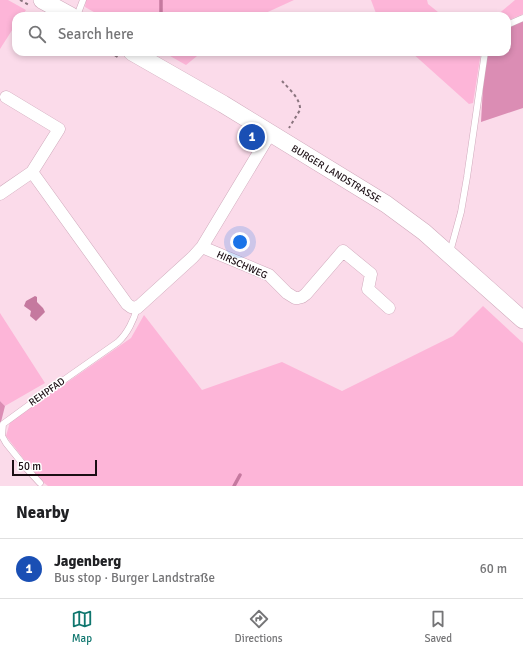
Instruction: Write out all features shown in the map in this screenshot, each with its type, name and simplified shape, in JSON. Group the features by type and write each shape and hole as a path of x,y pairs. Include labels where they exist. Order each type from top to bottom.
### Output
{"main road":[{"path":"42,0 64,12"},
{"name":"BURGER LANDSTRASSE","path":"128,56 223,104 278,134 386,204 424,232 450,254 523,320"}],"street":[{"path":"0,194 32,172 59,129 6,97"},
{"name":"REHPFAD","path":"136,308 193,257 202,247 278,134"},
{"path":"32,172 127,304 136,308"},
{"name":"HIRSCHWEG","path":"202,247 269,276 287,293 295,298 302,297 306,294 343,251 371,274 368,289 388,308"}],"lane":[{"path":"78,12 82,0"},
{"path":"511,23 523,18"},
{"path":"450,254 461,212 484,56"},
{"name":"REHPFAD","path":"40,483 6,443 2,436 3,424 51,388 118,342 127,332 136,308"}],"path":[{"path":"278,134 300,110 299,102 296,96 282,80"}],"shaded area":[{"path":"0,0 8,0 26,10 25,12 12,12 12,30 0,49"},
{"path":"86,0 294,0 268,12 94,12 85,7"},
{"path":"371,0 427,0 428,4 438,12 376,12"},
{"path":"515,0 523,0 523,14 511,19 511,12 501,12"},
{"path":"523,18 523,108 481,122 485,56 511,56 511,23"},
{"path":"170,56 197,56 186,65"},
{"path":"415,56 480,56 473,103 469,104"},
{"path":"35,296 37,297 37,302 45,312 36,321 30,316 31,311 24,306 26,301"},
{"path":"483,306 523,343 523,486 48,486 39,479 6,436 10,422 131,338 144,315 202,390 282,362 342,391 453,336"},
{"path":"0,313 45,383 5,406 0,401"},
{"path":"0,401 5,406 0,426"}],"waterway":[{"path":"161,0 161,12"},
{"path":"234,486 240,475"}],"place":[{"name":"Jagenberg","path":"252,137"}]}
